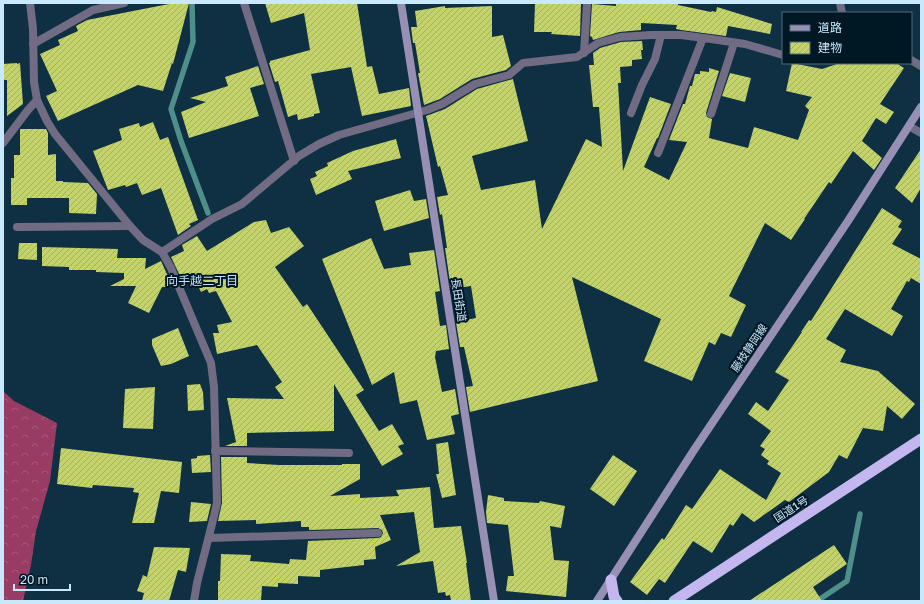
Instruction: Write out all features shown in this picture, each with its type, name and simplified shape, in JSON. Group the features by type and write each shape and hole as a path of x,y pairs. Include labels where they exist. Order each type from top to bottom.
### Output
{"highway":[{"name":"国道1号","path":"674,601 921,439"},
{"path":"611,580 614,597 617,601"}],"main road":[{"name":"長田街道","path":"401,3 494,601"},
{"name":"藤枝静岡線","path":"597,601 694,450 848,221 921,107"}],"street":[{"path":"30,3 34,82 37,100 47,121 55,134 130,226 143,240 162,252 171,268 211,363 214,387 217,503 194,601"},
{"path":"33,44 93,10 124,3"},
{"path":"244,3 294,161"},
{"path":"584,53 587,3"},
{"path":"162,252 212,219 242,204 294,161 319,144 339,135 418,113 442,104 475,84 509,75 523,63 577,57 598,43 620,37 661,35 681,35 734,43 782,55"},
{"path":"631,113 642,85 656,59 661,35"},
{"path":"658,154 703,38"},
{"path":"711,114 734,43"},
{"path":"912,61 921,66"},
{"path":"3,143 37,100"},
{"path":"909,126 921,133"},
{"path":"17,227 130,226"},
{"path":"215,451 349,453"},
{"path":"209,538 378,533"}],"green space":[{"path":"3,391 14,401 57,423 50,481 36,531 31,565 23,601 3,601"}],"building":[{"path":"174,3 189,3 173,64 172,63 163,91 138,85 58,121 46,96 57,91 40,54 60,45 58,40 78,31 76,26 87,20"},
{"path":"265,3 357,3 367,67 372,66 379,94 409,88 411,106 362,116 351,67 311,74 320,113 298,120 297,114 288,117 278,81 275,82 269,63 270,61 310,50 304,13 271,23"},
{"path":"535,3 581,3 580,36 551,34 552,32 534,32"},
{"path":"616,3 678,3 678,5 711,12 716,12 717,7 772,24 770,34 728,26 726,36 676,29 677,25 641,23 641,30 619,32 593,40 590,36 592,4 616,6"},
{"path":"445,6 445,8 492,6 492,37 503,35 511,66 506,70 472,79 440,99 424,105 418,73 420,73 415,43 413,43 411,27 417,27 415,11"},
{"path":"642,41 643,50 641,50 642,59 632,60 632,66 620,67 621,83 618,83 623,171 650,97 671,104 658,138 644,167 669,180 687,142 669,140 683,104 685,104 695,74 700,74 700,71 709,72 709,68 719,71 706,113 707,117 712,119 709,138 748,148 754,127 798,140 809,110 805,106 812,97 786,91 792,64 822,69 837,64 898,64 904,68 880,104 894,112 886,124 876,118 862,141 882,158 874,170 853,151 831,184 829,182 791,240 765,223 729,296 746,305 731,337 721,333 715,345 709,342 692,381 644,361 661,319 572,277 598,381 470,412 466,387 473,386 464,347 460,347 456,322 476,318 471,286 451,289 442,214 440,215 437,197 448,195 440,166 438,167 426,116 445,109 477,89 513,79 528,141 472,156 481,190 535,180 542,229 586,139 602,147 599,107 593,107 589,65 594,65 593,53 600,48 621,42"},
{"path":"20,63 23,104 7,116 7,80 3,80 3,64"},
{"path":"258,66 264,84 250,88 259,116 189,138 181,112 206,102 190,98 228,86 225,77"},
{"path":"730,73 751,78 745,102 722,96"},
{"path":"153,122 160,140 168,137 198,220 189,224 191,226 178,235 161,188 142,195 137,183 126,187 125,185 108,190 93,151 122,140 119,129 139,123 140,127"},
{"path":"20,129 46,129 48,133 48,155 56,154 56,181 88,183 97,194 96,214 69,213 69,198 27,198 27,205 11,205 11,178 14,178 14,155 20,155"},
{"path":"396,139 401,158 348,171 352,179 316,195 310,179 317,176 315,172 328,166 327,163 353,151"},
{"path":"921,149 921,188 912,203 895,188"},
{"path":"410,190 414,201 426,199 429,218 384,231 375,201"},
{"path":"882,208 902,221 898,227 902,229 892,244 921,259 921,284 911,278 909,282 907,281 891,309 903,316 892,336 845,309 826,339 846,350 840,362 878,371 915,404 902,419 887,406 883,431 863,428 847,459 839,455 829,472 789,502 785,500 754,522 742,513 733,526 730,524 712,553 693,541 665,583 659,579 647,595 630,582 662,538 664,540 686,505 692,509 720,469 766,500 781,473 767,464 769,461 761,455 765,449 760,446 771,431 748,414 756,402 768,411 789,380 775,372 809,320 811,321"},
{"path":"266,220 271,233 289,227 304,246 275,267 303,307 307,304 364,390 356,395 379,431 392,424 404,444 398,446 403,454 382,466 334,384 334,431 247,433 247,446 225,446 236,442 227,398 284,399 275,387 282,382 257,345 217,354 213,333 219,333 217,325 232,322 216,291 209,293 207,289 201,292 192,273 181,278 171,257 184,251 182,245 197,236 207,251 254,222"},
{"path":"371,238 384,269 411,265 409,253 434,250 440,291 435,292 440,326 446,325 449,349 436,351 435,357 442,392 455,389 459,414 451,416 455,434 427,440 417,400 400,404 394,372 372,385 322,259"},
{"path":"19,243 37,243 37,260 18,259"},
{"path":"42,247 118,249 117,258 146,258 145,269 161,261 171,283 169,284 169,287 162,287 149,313 128,303 136,286 110,286 124,279 124,273 96,272 96,270 69,270 69,267 42,266"},
{"path":"178,328 189,356 171,364 161,366 152,345 152,339"},
{"path":"200,384 203,392 204,410 188,411 187,385"},
{"path":"155,387 153,429 123,428 125,389"},
{"path":"448,442 456,495 442,498 436,474 439,474 436,444"},
{"path":"61,448 182,462 179,493 161,491 154,523 132,523 139,493 133,492 134,488 93,485 92,488 57,484"},
{"path":"210,455 211,472 192,473 191,459 197,458 197,456"},
{"path":"613,455 637,471 614,506 590,489"},
{"path":"221,457 247,457 247,463 279,465 360,464 360,479 330,496 360,494 360,498 399,496 396,490 430,487 434,528 461,526 471,601 451,601 450,595 446,596 445,592 438,593 433,561 396,566 420,552 414,512 380,515 391,540 375,547 376,559 364,560 364,565 320,570 320,577 298,576 298,584 278,583 278,587 262,586 261,601 218,601 218,581 220,581 221,554 251,555 250,561 289,564 290,559 306,560 308,541 378,538 381,537 383,533 382,530 378,528 309,530 309,527 301,527 301,521 256,524 256,520 218,521 222,503"},
{"path":"488,495 504,498 504,501 539,503 540,501 565,506 561,528 550,526 554,560 569,561 566,597 506,591 508,576 514,576 508,525 487,523 486,512"},
{"path":"191,502 211,504 207,521 189,522"},
{"path":"834,545 847,564 813,587 822,601 749,601"},
{"path":"154,547 190,548 186,572 178,570 169,601 142,601 144,593 137,591 143,575 147,577"}],"waterway":[{"path":"192,3 193,42 171,109 181,141 208,213"},
{"path":"817,601 847,581 860,514"}],"district":[{"name":"向手越二丁目","path":"202,281"}]}
